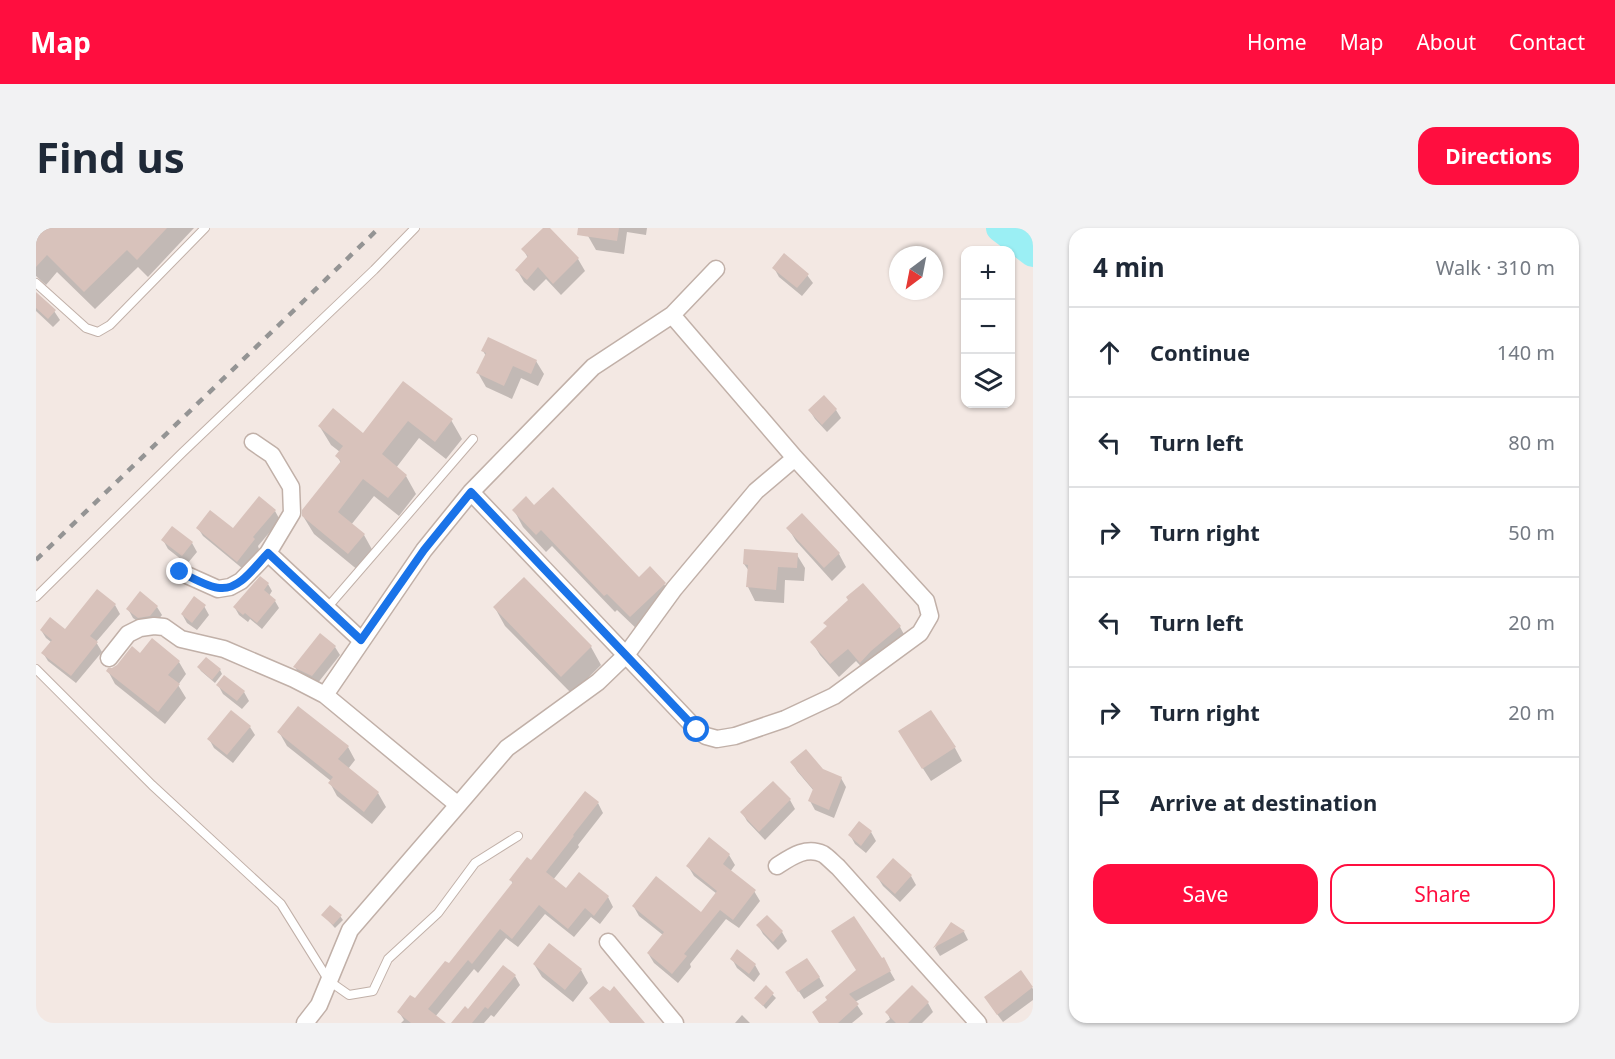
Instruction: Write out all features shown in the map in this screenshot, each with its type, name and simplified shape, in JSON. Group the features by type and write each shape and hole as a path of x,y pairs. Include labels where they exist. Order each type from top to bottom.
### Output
{"street":[{"path":"325,695 424,550 471,492 593,367 672,315 716,269"},
{"path":"471,492 697,730 706,736 717,739 735,736 786,719 834,696 920,633 930,616 926,601 795,458 672,315"},
{"path":"180,572 218,588 230,587 241,582 268,553 292,513 291,487 272,455 253,442"},
{"path":"305,1023 319,1005 350,930 507,748 598,681 626,655 674,589 756,491 795,458"},
{"path":"268,553 361,640"},
{"path":"109,658 128,634 140,628 154,626 164,627 181,639 224,649 325,695 458,805"},
{"path":"777,866 795,855 810,850 823,855 838,867 978,1023"},
{"path":"608,942 675,1023"}],"lane":[{"path":"36,283 86,327 98,332 110,325 205,228"},
{"path":"36,597 415,228"},
{"path":"327,608 473,439"},
{"path":"36,669 152,785 281,904 329,981 349,995 373,991 388,959 438,913 475,863 518,836"}],"building":[{"path":"36,228 167,228 137,260 127,250 84,292 47,255 36,267"},
{"path":"543,228 550,228 579,258 553,284 538,267 527,280 515,270 528,256 521,249"},
{"path":"578,228 619,228 617,241 577,235"},
{"path":"784,253 809,274 797,288 772,268"},
{"path":"36,292 56,310 48,319 36,308"},
{"path":"488,337 537,360 531,374 513,366 504,386 476,373 486,353 481,351"},
{"path":"403,381 453,419 435,442 408,421 382,454 407,475 388,498 363,479 338,512 365,534 348,554 302,516 302,510 341,461 335,456 343,446 318,426 333,408 363,433"},
{"path":"824,395 837,409 822,425 808,410"},
{"path":"553,487 639,577 650,566 666,583 630,617 607,594 604,596 541,530 536,535 512,510 526,496 534,505"},
{"path":"259,496 276,510 253,537 255,539 237,562 196,528 210,510 233,528"},
{"path":"802,513 840,553 824,568 786,528"},
{"path":"172,526 193,542 182,556 161,540"},
{"path":"744,549 798,553 797,568 778,567 776,590 746,587 748,565 743,564"},
{"path":"260,576 269,583 264,590 276,600 257,623 233,607"},
{"path":"524,577 592,646 561,677 493,607"},
{"path":"863,583 901,626 860,663 848,649 830,664 810,642 827,626 823,623 848,600 846,597"},
{"path":"97,589 116,604 90,636 98,642 71,676 41,653 52,640 40,630 50,617 65,629"},
{"path":"140,591 158,606 150,616 138,618 126,609"},
{"path":"194,596 206,605 192,623 181,614"},
{"path":"320,633 336,646 312,676 293,667"},
{"path":"152,638 180,661 168,675 180,684 158,712 106,671 117,665 132,646 140,653"},
{"path":"206,657 221,669 212,680 197,667"},
{"path":"224,675 245,691 237,701 216,685"},
{"path":"298,706 349,746 338,759 379,792 364,812 328,783 333,777 277,732"},
{"path":"231,710 251,726 227,755 207,739"},
{"path":"931,710 956,747 922,769 898,731"},
{"path":"806,749 823,769 842,777 829,810 808,801 813,789 790,762"},
{"path":"773,781 791,799 759,832 740,812"},
{"path":"585,791 599,802 546,872 566,888 579,872 609,896 594,916 585,908 568,929 539,905 512,939 500,929 472,964 468,960 428,1009 446,1023 411,1023 397,1012 410,995 415,998 445,961 449,963 513,882 509,880 527,857 531,860"},
{"path":"859,821 872,831 861,846 848,835"},
{"path":"709,837 730,854 723,864 756,890 733,920 720,910 684,954 687,956 672,974 647,953 664,932 632,906 656,876 701,912 717,891 686,866"},
{"path":"893,858 912,875 895,894 876,877"},
{"path":"330,905 342,915 333,925 321,915"},
{"path":"767,915 783,931 773,942 756,925"},
{"path":"854,916 882,958 884,957 891,971 849,994 859,1004 838,1023 819,1023 812,1012 827,1000 825,997 856,970 831,931"},
{"path":"951,922 965,931 933,948"},
{"path":"549,943 582,969 565,990 533,964"},
{"path":"737,949 756,964 749,974 730,959"},
{"path":"807,958 820,977 798,992 785,972"},
{"path":"503,965 516,975 488,1009 485,1007 472,1023 451,1023 465,1006 468,1009"},
{"path":"1021,970 1033,987 997,1015 984,997"},
{"path":"766,985 774,993 763,1006 754,998"},
{"path":"912,985 929,1002 908,1023 896,1023 885,1012"},
{"path":"603,986 610,991 614,986 645,1023 610,1023 589,998"}],"waterway":[{"path":"1000,228 1033,253"}],"railway":[{"path":"36,560 379,228"}],"route":[{"path":"180,572 218,588 230,587 241,582 268,553 361,640 424,550 471,492 697,730"}]}
